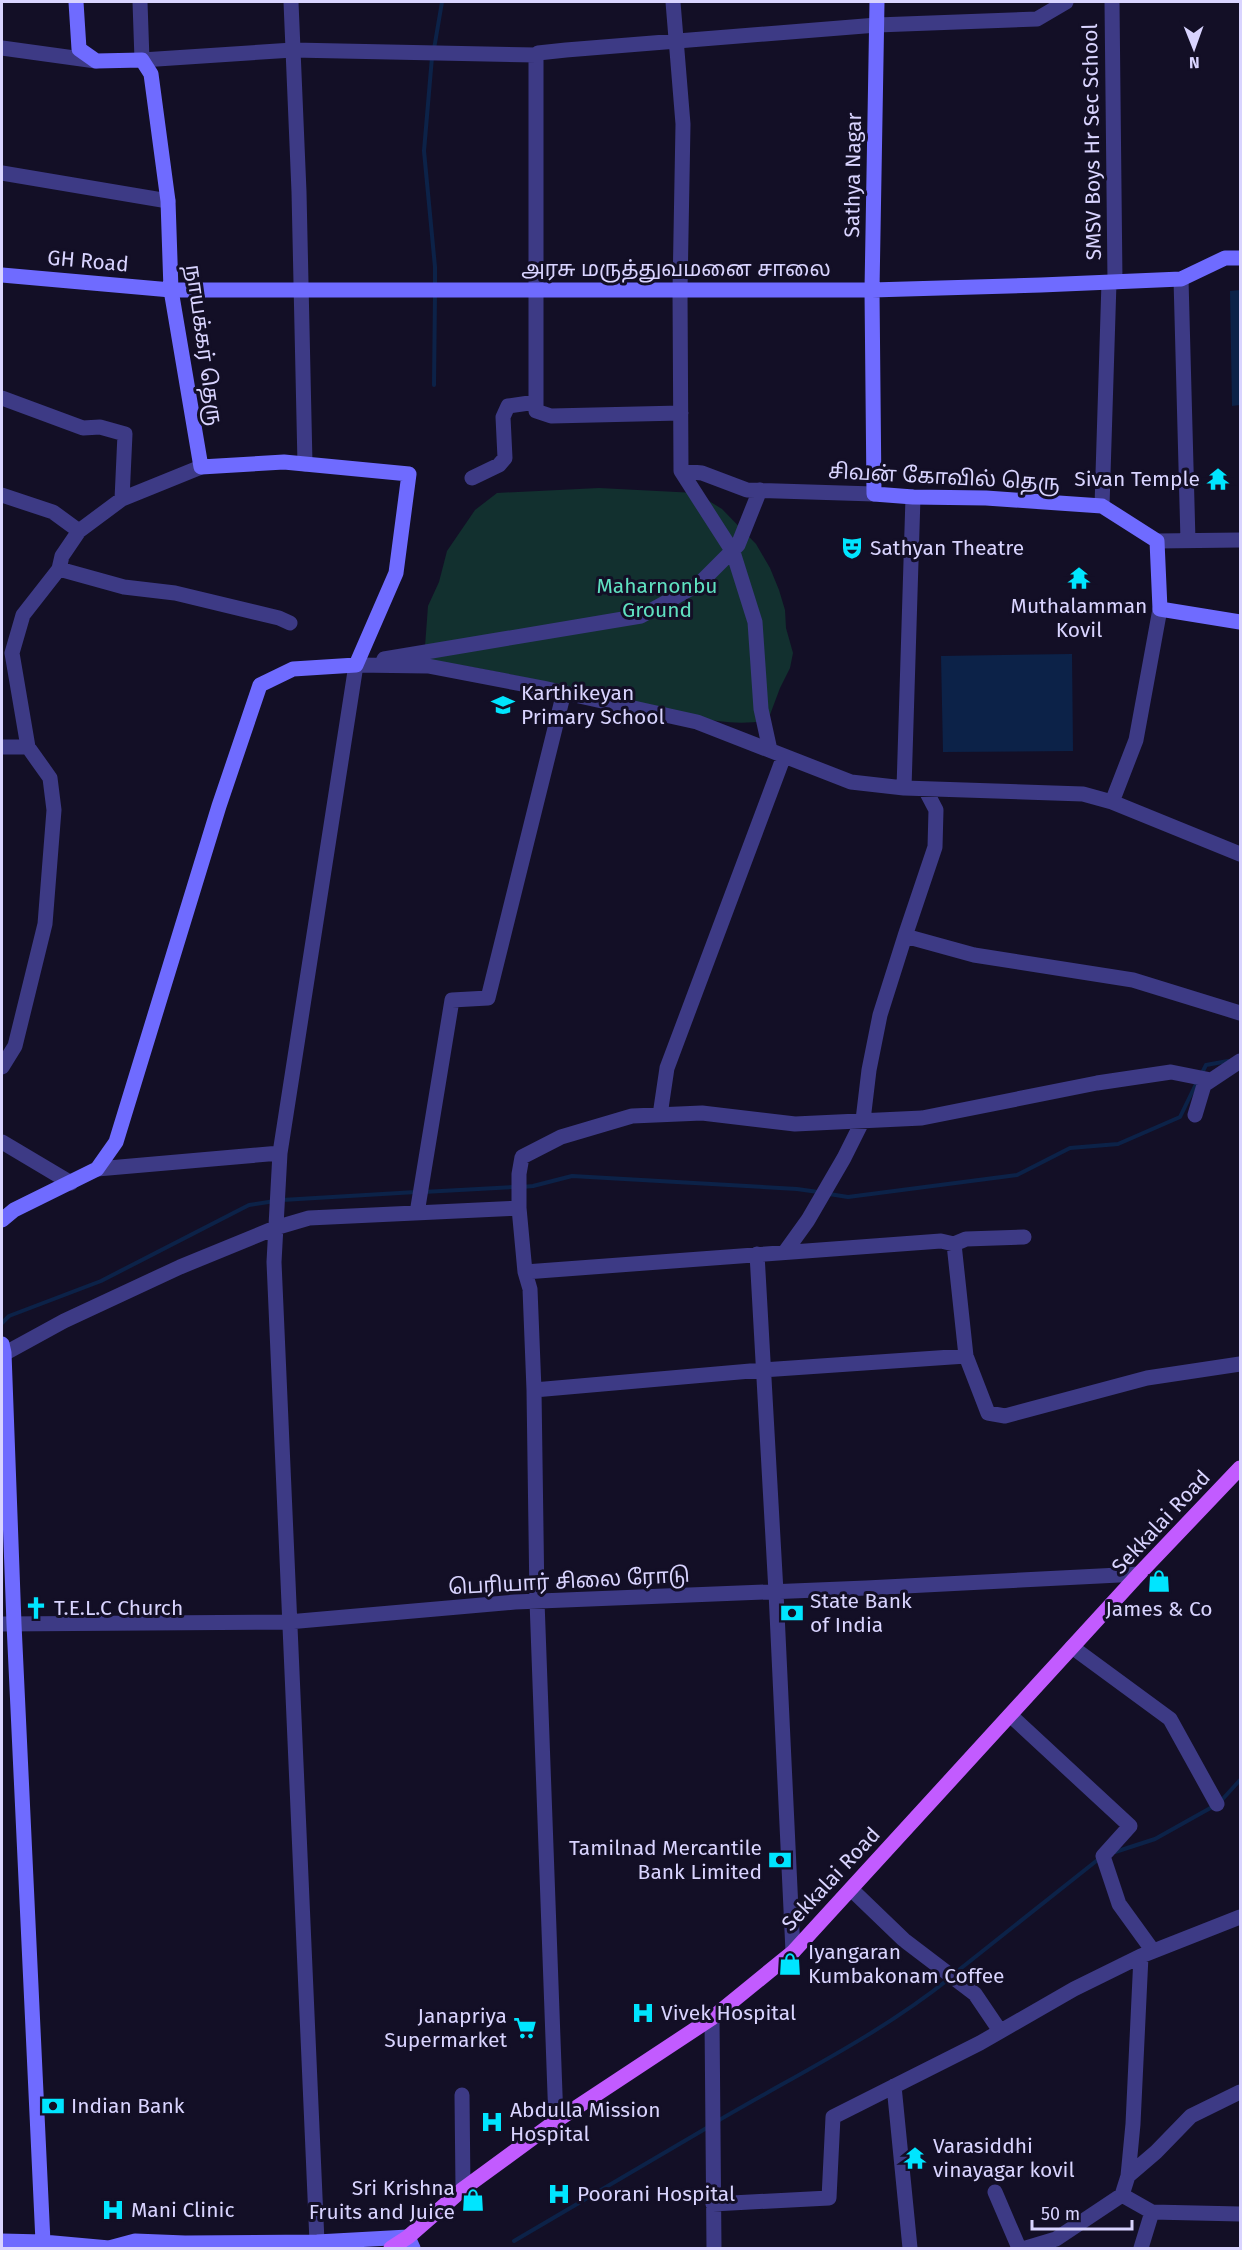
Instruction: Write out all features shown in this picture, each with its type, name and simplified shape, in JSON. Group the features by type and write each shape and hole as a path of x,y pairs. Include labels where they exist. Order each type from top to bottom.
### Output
{"main road":[{"name":"Sekkalai Road","path":"391,2248 411,2243 463,2189 555,2121 712,2018 793,1952 1139,1574 1240,1470"}],"street":[{"path":"76,2 79,49 96,61"},
{"path":"140,2 142,60"},
{"path":"291,2 299,192 305,464"},
{"path":"660,1115 667,1068 777,753 761,709 755,622 733,552 681,471 680,290 683,124 673,2"},
{"name":"Sathya Nagar","path":"874,494 872,290 877,2"},
{"path":"2,48 96,61 293,50 536,55 557,51 877,25 1037,19 1066,2"},
{"name":"SMSV Boys Hr Sec School","path":"1102,506 1112,282 1112,2"},
{"path":"536,55 536,411 552,416 681,413"},
{"name":"நாயக்கர் தெரு","path":"142,60 151,74 168,201 171,290 201,467"},
{"path":"2,173 168,201"},
{"path":"1188,541 1181,279 1225,258 1240,258"},
{"name":"GH Road","path":"2,274 171,290"},
{"name":"அரசு மருத்துவமனை சாலை","path":"171,290 872,290 1181,279"},
{"path":"2,398 83,428 100,427 125,434 122,499"},
{"path":"472,478 499,465 505,458 503,417 508,406 536,402"},
{"path":"2,1067 15,1046 45,924 54,810 50,778 28,747 12,653 23,615 59,569 62,556 79,531 122,499 201,467 284,462 409,474 396,573 356,665 280,1153 275,1228 274,1262 285,1479 288,1622 317,2242"},
{"name":"சிவன் கோவில் தெரு","path":"681,471 702,473 747,490 986,498 1102,506 1157,541"},
{"path":"356,665 412,653 641,616 699,584 733,552 760,490"},
{"path":"2,495 53,512 79,531"},
{"path":"904,788 913,497"},
{"path":"1112,802 1136,740 1160,609 1157,541 1240,540"},
{"path":"59,569 124,587 175,593 279,618 290,623"},
{"path":"1160,609 1240,622"},
{"path":"97,1169 116,1143 219,806 260,685 293,669 356,665 428,666 564,692 697,722 850,782 904,788 1083,794 1112,802 1240,854"},
{"path":"417,1213 452,1000 488,998 564,692"},
{"path":"2,747 28,747"},
{"path":"785,1252 808,1220 863,1120 869,1070 880,1015 935,847 936,810 925,789"},
{"path":"905,936 974,955 1133,980 1240,1013"},
{"path":"1195,1115 1204,1085 1240,1061"},
{"path":"555,2121 537,1601 534,1390 530,1289 525,1272 519,1206 519,1174 522,1157 561,1137 632,1116 702,1113 795,1124 922,1118 1097,1083 1171,1072 1210,1080"},
{"path":"2,1142 71,1183"},
{"path":"2,1220 14,1210 97,1169 280,1153"},
{"path":"43,2245 8,1624 2,1351 180,1267 275,1228 309,1218 519,1206"},
{"path":"525,1272 941,1241 954,1244 966,1239 1024,1237"},
{"path":"954,1244 966,1356 988,1413 1005,1416 1147,1377 1240,1364"},
{"path":"756,1254 776,1592 793,1952"},
{"path":"534,1390 762,1370 966,1356"},
{"name":"பெரியார் சிலை ரோடு","path":"8,1624 288,1622 537,1601 1139,1574"},
{"path":"1072,1647 1170,1719 1217,1804"},
{"path":"1010,1715 1130,1826 1103,1856 1119,1904 1147,1954 1128,2176 1122,2194 1056,2239 1026,2248"},
{"path":"850,1889 904,1940 975,1994 1000,2031"},
{"path":"713,2204 829,2198 833,2117 1000,2031 1050,2002 1147,1954 1240,1917"},
{"path":"712,2018 714,2248"},
{"path":"894,2086 910,2248"},
{"path":"1128,2176 1156,2152 1191,2116 1240,2092"},
{"path":"462,2095 463,2189"},
{"path":"995,2192 1019,2248"},
{"path":"1122,2194 1152,2212 1240,2214"},
{"path":"1141,2248 1152,2212"},
{"path":"2,2241 109,2248 135,2241 411,2243"}],"green space":[{"name":"Maharnonbu Ground","path":"599,488 696,493 722,509 756,544 779,590 793,653 790,668 768,720 722,722 508,674 424,660 428,606 439,582 447,551 475,510 497,493"}],"water":[{"path":"1240,290 1240,405 1232,406 1230,291"},
{"path":"1072,654 1073,751 943,752 941,656"}],"waterway":[{"path":"434,49 442,2"},
{"path":"432,57 424,151 435,285"},
{"path":"434,385 435,293"},
{"path":"1202,1073 1206,1065 1228,1061"},
{"path":"829,1194 848,1197 1017,1175 1070,1148 1118,1144 1180,1117 1198,1080"},
{"path":"522,1187 572,1176 818,1192"},
{"path":"423,1192 514,1187"},
{"path":"282,1200 416,1192"},
{"path":"2,1323 9,1316 101,1281 249,1205 275,1201"},
{"path":"1220,1802 1240,1780"},
{"path":"1115,1852 1155,1839 1214,1806"},
{"path":"955,1973 1100,1858"},
{"path":"716,2122 836,2054 923,1999 950,1978"},
{"path":"514,2241 710,2126"}],"place":[{"name":"Sivan Temple","path":"1218,479"},
{"name":"Sathyan Theatre","path":"852,548"},
{"name":"Muthalamman Kovil","path":"1079,578"},
{"name":"Karthikeyan Primary School","path":"503,705"},
{"name":"James & Co","path":"1159,1581"},
{"name":"T.E.L.C Church","path":"36,1608"},
{"name":"State Bank of India","path":"792,1613"},
{"name":"Tamilnad Mercantile Bank Limited","path":"780,1860"},
{"name":"Iyangaran Kumbakonam Coffee","path":"790,1964"},
{"name":"Vivek Hospital","path":"643,2013"},
{"name":"Janapriya Supermarket","path":"525,2028"},
{"name":"Indian Bank","path":"53,2106"},
{"name":"Abdulla Mission Hospital","path":"492,2122"},
{"name":"Varasiddhi vinayagar kovil","path":"915,2158"},
{"name":"Poorani Hospital","path":"559,2194"},
{"name":"Sri Krishna Fruits and Juice","path":"473,2200"},
{"name":"Mani Clinic","path":"113,2210"}]}
